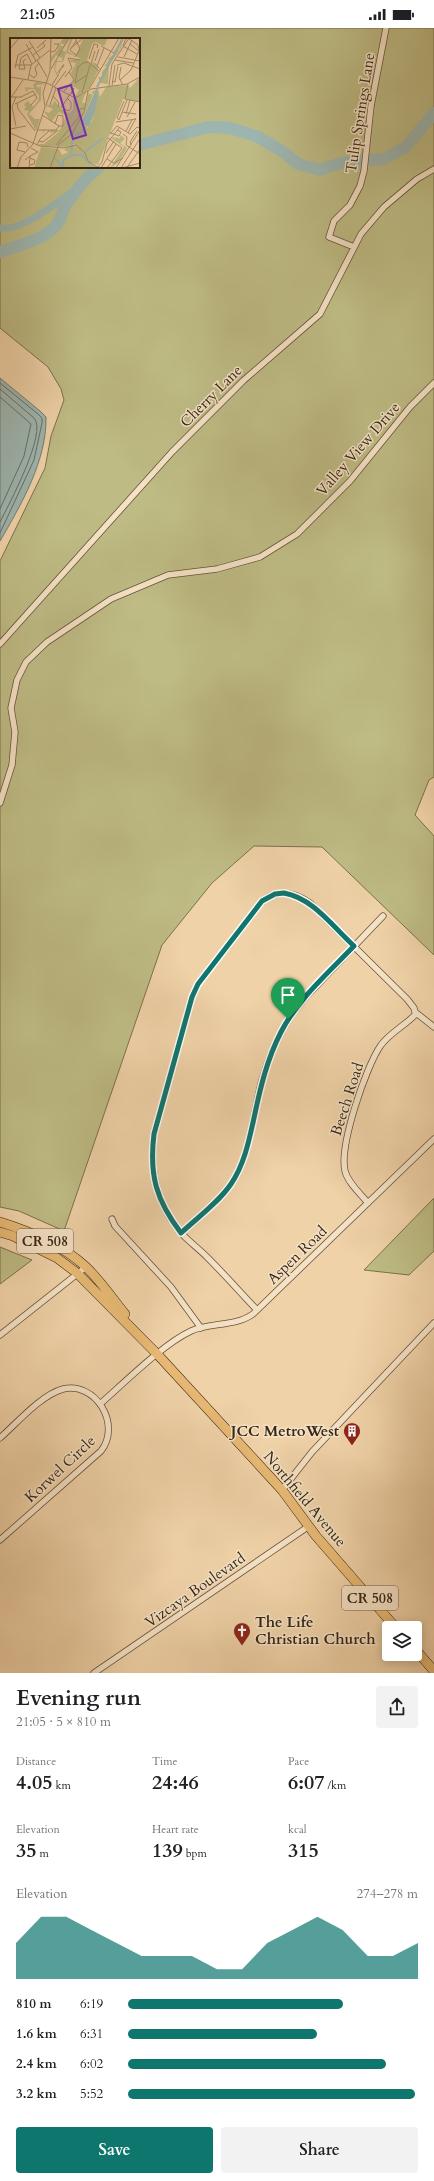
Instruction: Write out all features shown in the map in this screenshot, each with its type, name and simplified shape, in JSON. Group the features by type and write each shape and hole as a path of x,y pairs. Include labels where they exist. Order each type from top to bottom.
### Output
{"main road":[{"name":"Northfield Avenue","path":"0,1222 20,1228 54,1245 86,1267 158,1355"},
{"name":"Northfield Avenue","path":"0,1232 13,1236 57,1258 77,1273 158,1355 282,1490 309,1526 390,1621"},
{"path":"422,1657 434,1671"}],"street":[{"name":"Tulip Springs Lane","path":"354,248 329,237 334,221 355,198 364,171 371,106 386,28"},
{"name":"Cherry Lane","path":"0,644 172,452 244,380 320,314 334,290 361,234 384,207 417,179 434,169"},
{"name":"Valley View Drive","path":"0,803 12,765 15,732 11,708 17,680 26,662 47,642 110,599 168,575 218,568 260,557 297,534 350,481 410,407 434,383"},
{"path":"257,1310 205,1255 181,1233 162,1206 152,1173 154,1134 192,997 198,984 262,901 275,894 289,894 303,899 354,946 407,999 414,1008 415,1012 434,1027"},
{"path":"181,1233 217,1201 231,1184 240,1169 247,1148 262,1081 271,1053 288,1019 299,1004 383,916"},
{"name":"Beech Road","path":"368,1203 345,1172 343,1160 344,1144 371,1062 380,1046 391,1033 407,1022 415,1015 415,1012"},
{"name":"Aspen Road","path":"158,1355 183,1335 201,1328 248,1318 434,1139"},
{"path":"112,1219 115,1226 171,1287 201,1328"},
{"path":"0,1335 86,1267"},
{"path":"282,1490 312,1452 434,1323"},
{"path":"100,1404 158,1355"},
{"name":"Korwel Circle","path":"0,1438 54,1392 74,1388 84,1391 100,1404 109,1422 109,1434 106,1444 0,1540"},
{"name":"Vizcaya Boulevard","path":"94,1673 309,1526"}],"shaded area":[{"path":"0,28 434,28 434,777 429,780 415,815 434,836 434,955 322,847 254,846 212,883 162,945 64,1231 19,1211 0,1207 0,561 45,468 51,436 64,400 61,389 48,367 0,328"},
{"path":"434,1198 434,1251 409,1275 364,1270"},
{"path":"0,1247 32,1260 0,1284"}],"water":[{"path":"0,378 46,417 45,433 37,466 24,497 0,541"}],"waterway":[{"path":"140,145 209,127 230,128 256,136 282,151 298,164 320,170 341,163 383,159 405,148 434,113"},
{"path":"0,252 39,238 53,229 58,223 65,206 72,196 85,180 98,168"},
{"path":"0,228 10,228 31,220 81,186"}],"place":[{"name":"JCC MetroWest","path":"352,1446"},
{"name":"The Life Christian Church","path":"242,1646"}],"route":[{"path":"284,893 294,894 310,904 354,946 299,1004 288,1019 271,1053 262,1081 247,1148 240,1169 231,1184 217,1201 181,1233 162,1206 156,1190 152,1173 152,1153 154,1134 187,1012 198,984 262,901 275,894 284,893"}]}
